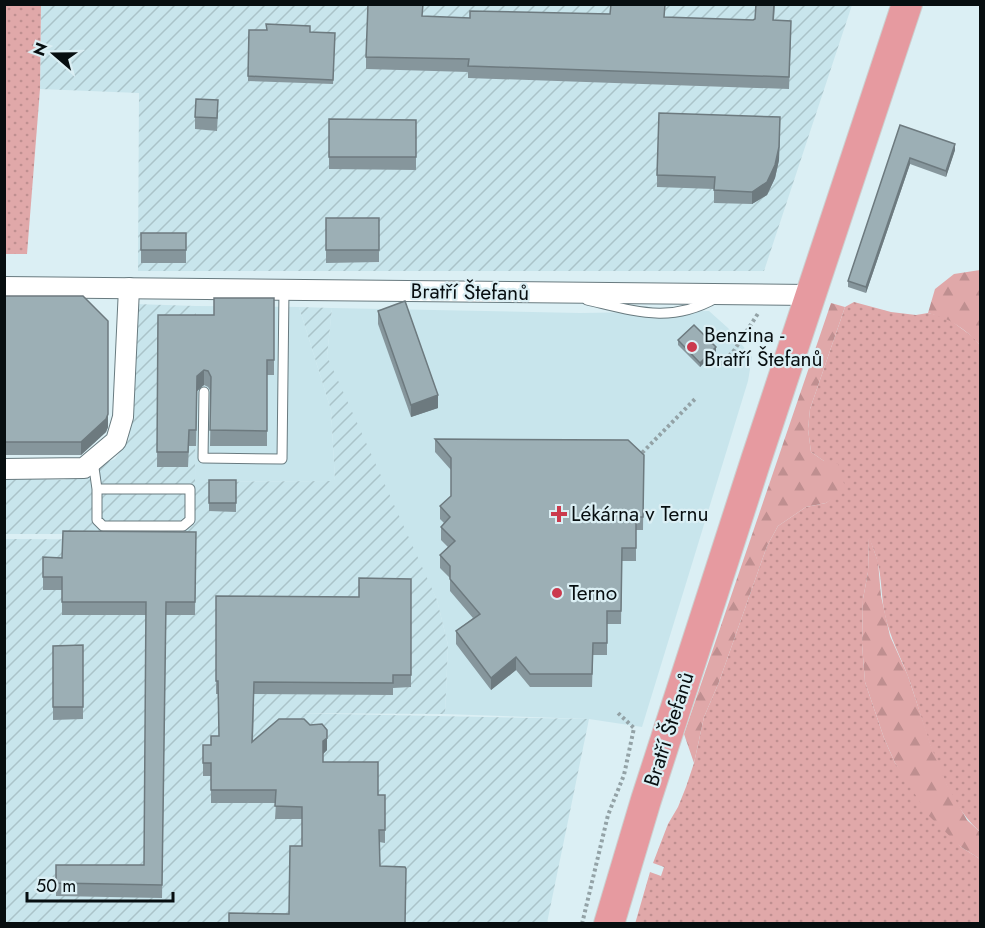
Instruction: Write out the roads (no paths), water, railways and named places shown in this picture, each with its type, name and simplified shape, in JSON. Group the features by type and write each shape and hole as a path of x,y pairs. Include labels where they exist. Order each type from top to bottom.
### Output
{"main road":[{"name":"Bratří Štefanů","path":"609,924 650,789 907,4"}],"street":[{"name":"Bratří Štefanů","path":"4,287 810,296"},
{"path":"4,469 84,468 116,441 123,417 129,288"}],"lane":[{"path":"204,392 203,458 282,459 284,290"},
{"path":"93,461 97,489 97,520 104,526 183,526 190,520 190,489 97,489"}],"place":[{"name":"Benzina - Bratří Štefanů","path":"692,347"},
{"name":"Lékárna v Ternu","path":"559,514"},
{"name":"Terno","path":"557,593"}]}
